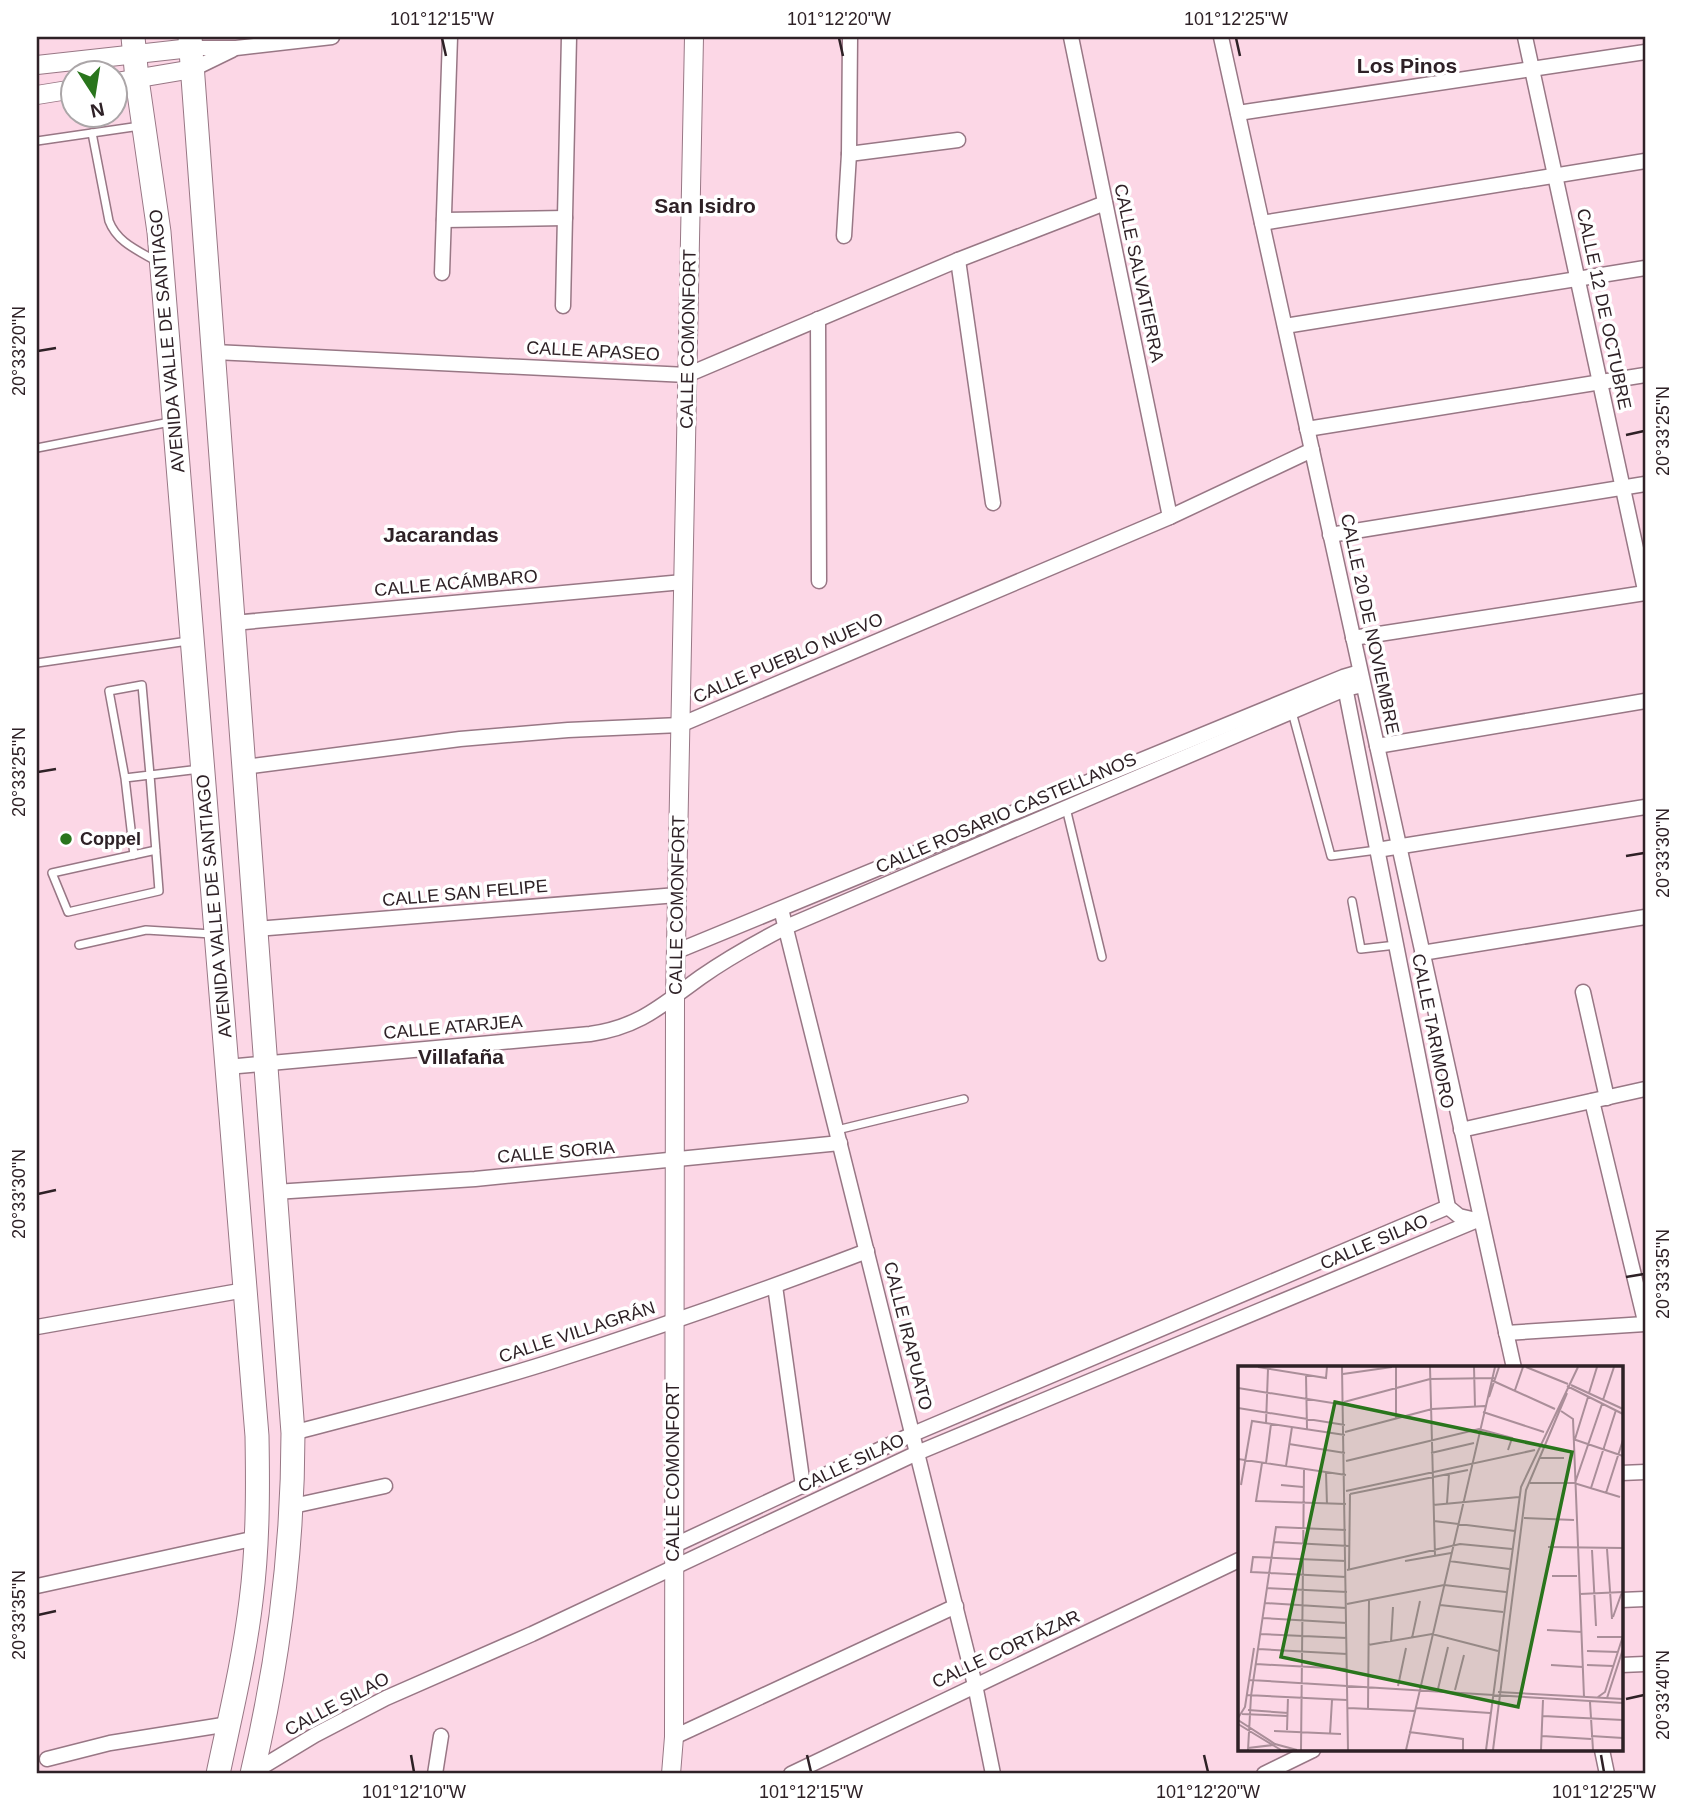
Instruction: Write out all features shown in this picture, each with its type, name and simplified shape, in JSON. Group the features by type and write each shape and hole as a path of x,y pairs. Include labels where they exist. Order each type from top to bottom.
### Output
{"main road":[{"path":"191,51 293,1433 293,1506 284,1604 271,1689 252,1774"},
{"name":"AVENIDA VALLE DE SANTIAGO","path":"130,90 144,126 162,265 257,1436 256,1538 251,1601 242,1663 218,1774"}],"street":[{"path":"37,65 134,46 191,51 332,37"},
{"path":"442,273 450,37"},
{"path":"563,306 569,37"},
{"name":"CALLE COMONFORT","path":"671,1774 674,1737 675,952 694,37"},
{"path":"844,236 849,154 850,37"},
{"name":"CALLE SALVATIERRA","path":"1071,37 1170,517"},
{"name":"CALLE 20 DE NOVIEMBRE","path":"1221,37 1480,1219"},
{"name":"CALLE 12 DE OCTUBRE","path":"1525,37 1645,591"},
{"path":"130,78 191,51 236,48"},
{"path":"1238,113 1645,52"},
{"path":"37,94 60,91"},
{"path":"849,154 958,140"},
{"path":"1262,223 1645,161"},
{"name":"CALLE APASEO","path":"214,352 687,374 958,260 1105,204"},
{"path":"444,220 565,218"},
{"path":"958,260 993,503"},
{"path":"1284,326 1645,268"},
{"path":"818,319 819,582"},
{"path":"1307,429 1645,375"},
{"name":"CALLE PUEBLO NUEVO","path":"244,766 460,739 680,724 1170,517 1312,450"},
{"path":"1330,535 1645,484"},
{"name":"CALLE ACÁMBARO","path":"233,623 683,582"},
{"path":"1353,638 1645,591"},
{"name":"CALLE ROSARIO CASTELLANOS","path":"675,952 1362,678"},
{"name":"CALLE ROSARIO CASTELLANOS","path":"675,998 728,959 786,927 1292,712 1344,683"},
{"name":"CALLE TARIMORO","path":"1344,683 1448,1207"},
{"path":"1377,746 1645,701"},
{"path":"1377,850 1645,807"},
{"name":"CALLE SAN FELIPE","path":"256,929 677,895"},
{"name":"CALLE IRAPUATO","path":"781,909 956,1606 992,1774"},
{"path":"1422,953 1645,917"},
{"path":"1583,992 1607,1098"},
{"name":"CALLE ATARJEA","path":"227,1067 609,1031 644,1019 675,998"},
{"path":"1461,1130 1645,1089"},
{"path":"1506,1333 1645,1322 1592,1101"},
{"name":"CALLE SORIA","path":"275,1192 475,1179 673,1161 838,1137"},
{"path":"1448,1207 1466,1219 1480,1219 1514,1366"},
{"name":"CALLE SILAO","path":"673,1546 913,1434 1448,1207"},
{"name":"CALLE SILAO","path":"252,1774 315,1735 386,1698 674,1568 917,1453 1480,1219"},
{"name":"CALLE VILLAGRÁN","path":"293,1433 548,1363 673,1322 867,1251"},
{"path":"775,1286 803,1486"},
{"path":"37,1327 245,1290"},
{"path":"1622,1473 1645,1472"},
{"path":"293,1506 386,1486"},
{"path":"37,1586 256,1538"},
{"name":"CALLE CORTÁZAR","path":"791,1774 1238,1560"},
{"path":"1622,1600 1645,1598"},
{"path":"674,1737 956,1606"},
{"path":"1622,1665 1645,1664"},
{"path":"47,1759 110,1743 229,1724"},
{"path":"435,1774 441,1736"},
{"path":"1264,1774 1309,1752"},
{"path":"1602,1752 1607,1774"}],"lane":[{"path":"37,141 144,126"},
{"path":"92,133 113,232 125,243 162,265"},
{"path":"37,448 175,421"},
{"path":"37,663 146,645 193,641"},
{"path":"134,855 125,778 109,691 142,685 150,775 156,850 159,891 68,912 52,873 134,855 156,850"},
{"path":"1292,712 1331,856 1377,850"},
{"path":"125,778 203,768"},
{"path":"1066,808 1102,957"},
{"path":"1352,901 1361,949 1396,945"},
{"path":"79,945 146,930 216,935"},
{"path":"838,1137 964,1099"}],"place":[{"name":"Coppel","path":"66,839"}],"district":[{"name":"Los Pinos","path":"1407,65"},
{"name":"San Isidro","path":"705,205"},
{"name":"Jacarandas","path":"441,534"},
{"name":"Villafaña","path":"461,1056"}]}
